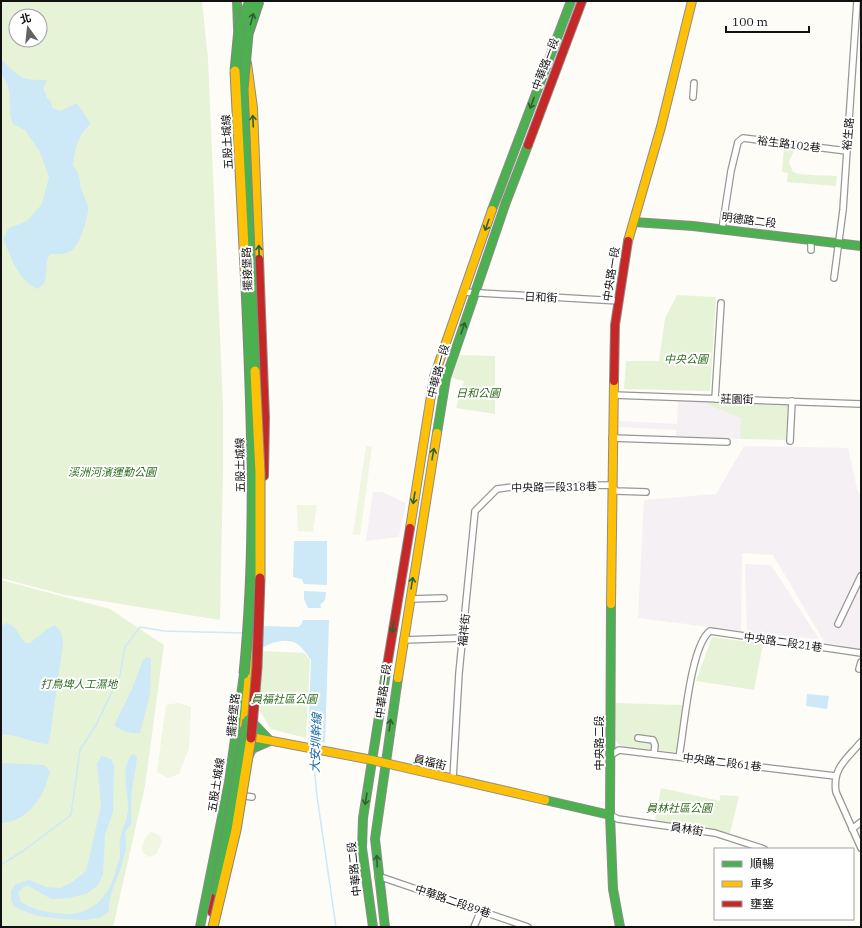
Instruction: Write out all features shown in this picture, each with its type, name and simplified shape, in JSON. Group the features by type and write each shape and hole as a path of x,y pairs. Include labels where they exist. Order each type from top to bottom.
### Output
{"main road":[{"name":"擺接堡路","path":"208,927 221,871 240,767 254,628 257,460 238,1"},
{"name":"五股土城線","path":"200,927 229,782 250,621 253,524 252,441 235,68 239,29 250,1"},
{"name":"五股土城線","path":"214,927 230,858 252,732 256,672 261,526 260,473 243,89 244,47 253,14 259,1"},
{"name":"中華路一段","path":"372,760 434,377 440,356 500,188 571,1"},
{"name":"中華路一段","path":"385,764 403,640 446,378 506,202 582,1"},
{"name":"中央路一段","path":"611,559 613,395 615,325 618,301 629,238 661,127 692,1"},
{"name":"擺接堡路","path":"238,11 253,108 265,459 257,527"},
{"name":"明德路二段","path":"634,222 722,229 861,246"},
{"path":"251,327 261,327"},
{"name":"中央路二段","path":"611,559 610,815 613,889 620,927"},
{"path":"208,927 256,672"},
{"path":"243,738 246,697 244,674"},
{"path":"240,767 252,749 270,741 258,730 246,712"},
{"name":"員福街","path":"243,738 270,741 372,760 610,815"},
{"name":"中華路二段","path":"372,760 363,818 362,848 373,927"},
{"name":"中華路二段","path":"385,764 375,838 378,876 385,927"}],"street":[{"name":"裕生路","path":"834,278 843,210 857,1"},
{"path":"693,97 694,83"},
{"name":"裕生路102巷","path":"722,229 731,171 738,142 743,138 846,151"},
{"path":"810,250 811,240"},
{"name":"日和街","path":"463,292 618,301"},
{"path":"715,399 721,303"},
{"name":"莊園街","path":"613,395 861,404"},
{"path":"790,441 792,401"},
{"path":"612,438 727,442"},
{"path":"611,485 616,491 646,492"},
{"name":"中央路一段318巷","path":"497,489 512,487 611,485"},
{"name":"福祥街","path":"453,779 459,673 475,511 497,489"},
{"path":"838,624 861,576"},
{"path":"410,599 444,598"},
{"name":"中央路二段21巷","path":"679,757 690,682 706,634 710,631 861,653"},
{"path":"403,640 463,638"},
{"path":"859,669 861,662"},
{"path":"638,738 653,740 655,745 654,754"},
{"path":"861,742 840,766 835,776 836,792 861,848"},
{"name":"中央路二段61巷","path":"611,755 619,750 835,776"},
{"path":"235,795 252,797"},
{"name":"員林街","path":"610,815 618,819 714,833 761,848"},
{"path":"852,829 861,822"},
{"name":"中華路二段89巷","path":"378,876 528,927"},
{"path":"474,927 481,910"}],"shaded area":[{"path":"678,401 707,402 708,405 742,418 740,439 676,436 676,430 619,427 619,421 677,424"},
{"path":"744,446 848,448 858,493 861,494 861,649 825,643 773,555 742,553 741,631 638,618 644,500 716,494"},
{"path":"373,492 382,492 406,503 399,537 366,541"},
{"path":"745,564 771,565 819,639 747,632"}],"green space":[{"name":"溪洲河濱運動公園","path":"1,1 202,1 208,59 223,405 220,620 65,595 1,578"},
{"path":"784,147 795,148 789,162 793,172 808,175 837,176 836,186 787,182 788,173 782,172"},
{"name":"中央公園","path":"677,295 716,297 710,391 624,389 626,361 659,361 665,318"},
{"name":"日和公園","path":"459,355 495,356 495,414 456,408 464,381 452,378"},
{"path":"707,402 788,405 786,440 740,439 741,418 708,405"},
{"path":"366,446 372,447 360,535 353,534"},
{"path":"297,505 317,505 313,532 298,531"},
{"name":"打鳥埤人工濕地","path":"1,580 110,609 164,645 145,786 113,927 1,927"},
{"path":"712,637 763,644 754,690 696,681"},
{"name":"員福社區公園","path":"263,651 304,653 310,660 306,738 271,729 259,710"},
{"path":"178,703 191,707 189,748 179,774 168,778 157,772 166,705"},
{"path":"615,703 683,705 679,749 674,752 623,747 617,743 615,739"},
{"name":"員林社區公園","path":"661,788 720,801 720,795 739,796 730,833 655,820"},
{"path":"152,832 159,835 162,842 156,854 149,857 143,853 142,847 145,838"}],"water":[{"path":"3,61 14,72 22,77 32,80 47,80 43,88 47,98 51,102 52,108 61,111 77,103 91,124 86,128 80,138 76,148 73,166 78,173 81,188 88,206 85,225 77,244 71,251 63,254 50,254 47,261 44,284 37,289 24,279 16,267 3,238 9,228 27,221 42,204 49,177 40,152 25,130 13,124 11,119 9,92 7,83 2,75 1,64"},
{"path":"294,541 327,541 327,585 304,584 302,579 293,577"},
{"path":"304,591 326,592 325,600 320,605 321,608 308,608 304,599"},
{"path":"303,620 329,620 325,743 308,739 311,660 300,646 292,642 279,641 262,648 263,626 298,627 301,625"},
{"path":"7,623 14,627 25,643 30,643 47,629 55,625 61,632 63,643 48,744 42,744 13,736 1,735 1,626"},
{"path":"148,657 151,659 150,694 140,733 126,732 114,725 131,691 143,660"},
{"path":"807,694 829,696 827,709 806,706"},
{"path":"133,754 137,757 132,788 131,825 128,827 126,832 125,852 110,898 109,911 101,917 86,920 63,919 38,916 14,906 11,900 11,891 16,884 29,880 46,887 60,888 71,883 86,871 101,806 97,764 101,756 111,759 114,766 113,812 105,835 103,875 97,886 86,894 69,898 51,899 29,886 23,887 18,893 21,902 32,908 67,914 86,910 100,901 110,887 120,858 120,839 128,810 126,765"},
{"path":"1,763 44,765 50,771 48,780 40,797 28,812 12,821 2,823"}],"waterway":[{"path":"1,865 23,851 71,815 80,750 96,725 120,675 125,647 140,627 164,631 243,633"},
{"name":"大安圳幹線","path":"315,751 314,766 317,796 336,927"}],"traffic: fast":[{"path":"237,1 238,28"},
{"path":"235,71 239,29 250,1"},
{"path":"255,371 243,89 248,34 259,1"},
{"path":"492,210 571,1"},
{"path":"437,433 446,378 506,202 528,145"},
{"path":"634,222 693,226 861,246"},
{"path":"244,674 251,577 252,529 250,384 246,287"},
{"path":"611,604 610,815 613,889 620,927"},
{"path":"373,927 362,848 363,818 387,666"},
{"path":"200,927 229,782 244,674"},
{"path":"385,927 375,839 398,678"},
{"path":"216,891 248,720"},
{"path":"249,755 252,749 270,741 251,721"},
{"path":"545,800 610,815"}],"traffic: slow":[{"path":"628,241 661,127 692,1"},
{"path":"247,63 253,108 259,259"},
{"path":"235,71 246,287"},
{"path":"410,528 434,377 492,210"},
{"path":"255,371 260,473 260,578"},
{"path":"611,604 614,381"},
{"path":"398,678 437,433"},
{"path":"244,725 254,621"},
{"path":"246,736 372,760 545,800"},
{"path":"213,927 236,830 251,738"}],"traffic: jam":[{"path":"528,145 582,1"},
{"path":"614,381 615,325 628,241"},
{"path":"259,259 265,418 264,476"},
{"path":"387,666 410,528"},
{"path":"251,738 257,667 260,578"},
{"path":"212,912 218,886"}]}
